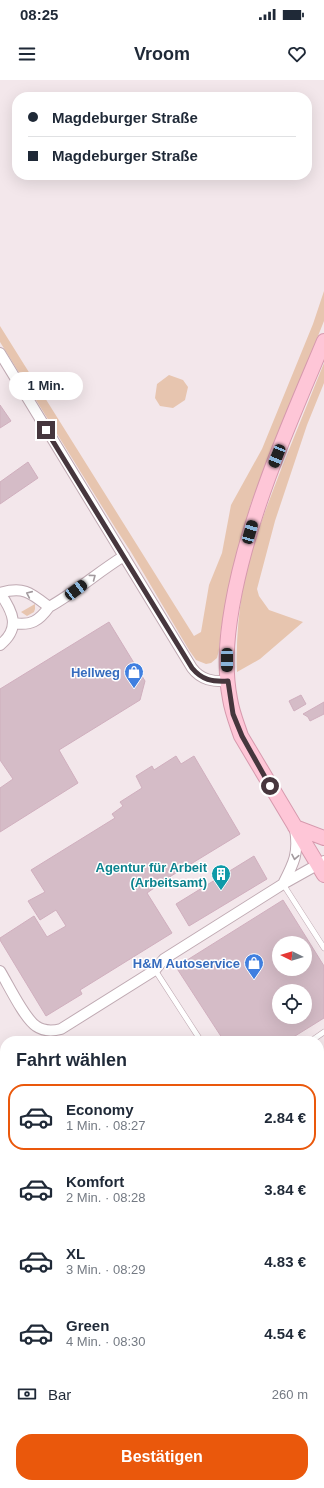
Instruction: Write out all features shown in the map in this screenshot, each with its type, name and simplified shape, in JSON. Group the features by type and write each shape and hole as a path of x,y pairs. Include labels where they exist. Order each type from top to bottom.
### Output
{"main road":[{"path":"322,867 295,827 245,744 233,714 228,681 228,647 230,620 246,546 268,480 324,340"},
{"path":"295,827 324,838"}],"street":[{"path":"0,354 195,672 203,678 216,682 228,681"},
{"path":"13,623 23,625 29,624 42,617 49,607 65,598 124,556"},
{"path":"0,645 9,636 13,618 8,605 0,593 12,590 31,593 49,607"},
{"path":"283,884 295,861 295,827"},
{"path":"0,970 31,1021 38,1027 54,1030 64,1027 156,970 164,959 283,884 322,867"}],"lane":[{"path":"283,884 324,948"},
{"path":"156,970 198,1036"}],"shaded area":[{"path":"324,291 324,321 251,503 232,574 217,658 211,663 206,664 196,660 189,650 131,552 0,342 0,326 194,636 201,632 209,585 222,553 231,505 262,449 313,324"},
{"path":"324,363 324,383 307,425 275,521 257,589 259,596 269,610 303,622 260,659 237,672 237,640 240,609 250,557 282,467"},
{"path":"169,375 183,380 188,387 185,400 173,408 160,406 155,398 157,384"},
{"path":"35,604 34,612 27,616 21,612"}],"building":[{"path":"0,405 11,421 0,428"},
{"path":"28,462 38,478 0,504 0,482"},
{"path":"109,622 145,681 140,700 59,750 78,783 0,832 0,788 13,779 0,760 0,689"},
{"path":"301,695 306,704 294,711 289,701"},
{"path":"324,702 324,714 310,721 308,717 303,714"},
{"path":"176,756 181,764 194,756 240,834 171,876 147,893 172,933 80,990 82,994 46,1016 0,940 0,938 34,916 47,937 66,926 56,910 40,920 28,901 45,892 31,870 115,818 112,814 123,806 120,802 142,788 136,776 152,766 154,770"},
{"name":"Agentur für Arbeit (Arbeitsamt)","path":"254,856 267,879 189,926 176,904"},
{"name":"H&M Autoservice","path":"283,900 305,936 272,936 272,976 312,976 312,947 324,966 324,1018 295,1036 221,1036 176,967"}],"place":[{"name":"Hellweg","path":"134,689"},
{"name":"Agentur für Arbeit (Arbeitsamt)","path":"221,891"},
{"name":"H&M Autoservice","path":"254,980"}],"route":[{"path":"46,430 192,668 203,678 216,682 228,681 230,699 236,722 245,744 270,786"}]}
